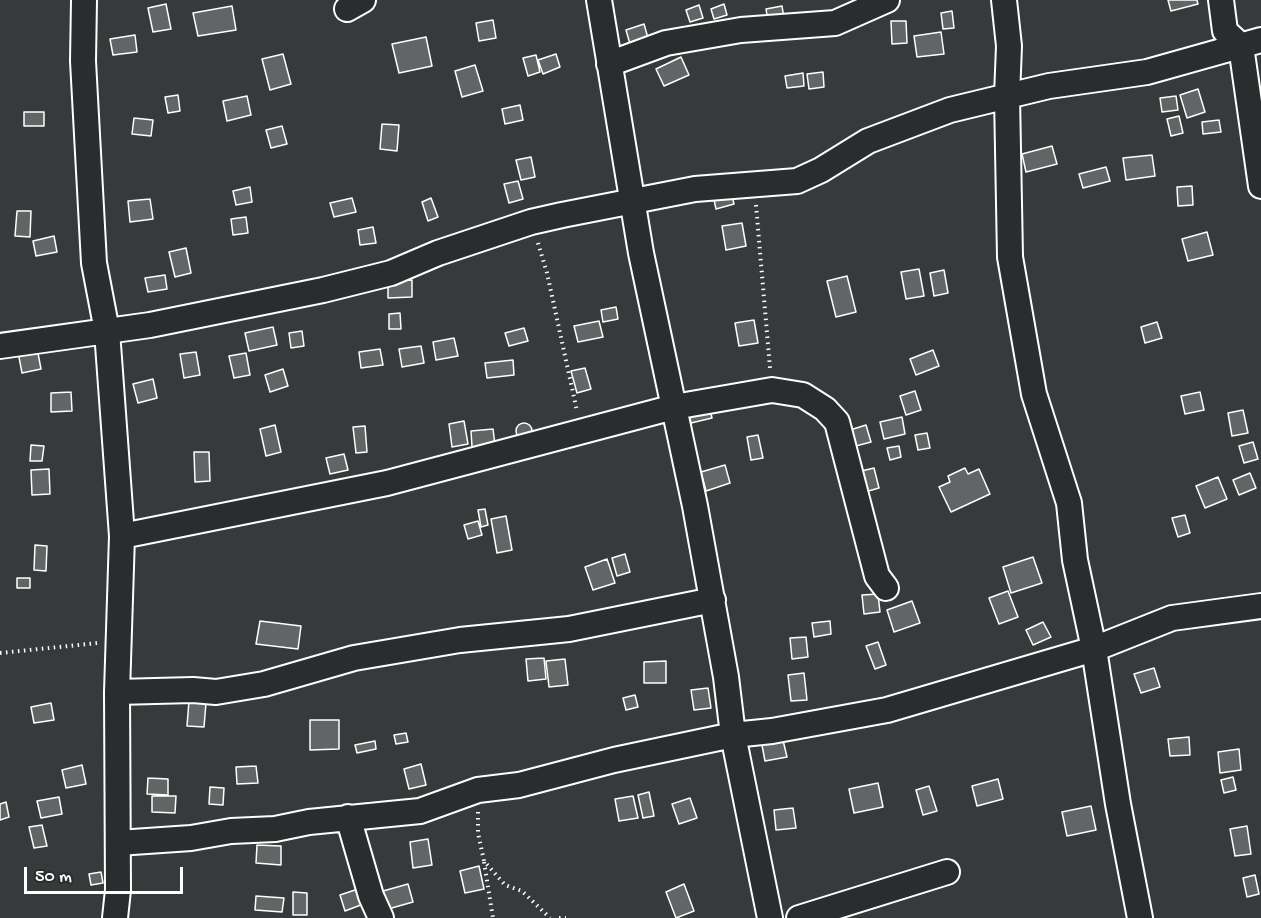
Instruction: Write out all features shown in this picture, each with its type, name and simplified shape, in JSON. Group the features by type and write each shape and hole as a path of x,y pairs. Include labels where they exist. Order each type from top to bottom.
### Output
{"street":[{"path":"84,0 83,62 93,263 107,331 122,536 117,692 118,890 115,918"},
{"path":"599,0 641,253 713,600 733,735 770,918"},
{"path":"609,64 677,42 741,30 835,23 887,0"},
{"path":"1004,0 1009,46 1007,96 1010,257 1034,394 1068,503 1075,560 1094,649 1118,804 1140,918"},
{"path":"1221,0 1225,31 1251,43"},
{"path":"0,346 150,325 357,282 531,222 725,185 755,186 797,181 868,141 950,110 1049,86 1148,72 1251,43"},
{"path":"1251,43 1261,186"},
{"path":"122,536 387,483 674,407 772,390 803,395 825,409 837,422 852,491 870,542 877,576 886,588"},
{"path":"117,692 193,690 216,692 264,684 354,658 460,640 569,629 713,600"},
{"path":"118,843 275,829 348,817 420,811 478,790 519,784 614,760 733,735 772,731 887,710 1094,649 1172,618 1261,606"},
{"path":"348,817 371,896 381,918"},
{"path":"798,918 946,872"}],"path":[{"path":"755,186 772,390"},
{"path":"531,222 547,273 582,432"},
{"path":"0,653 119,641"},
{"path":"478,790 478,833 494,918"},
{"path":"484,861 505,885 522,891 550,918"},
{"path":"559,918 566,918"}],"building":[{"path":"1168,0 1197,0 1198,4 1171,11"},
{"path":"166,4 171,29 153,32 148,8"},
{"path":"724,4 727,15 714,19 711,9"},
{"path":"699,5 703,18 690,22 686,10"},
{"path":"232,6 236,30 198,36 193,13"},
{"path":"782,6 784,18 768,21 766,9"},
{"path":"952,11 954,28 943,29 941,13"},
{"path":"493,20 496,38 479,41 476,23"},
{"path":"891,21 906,21 907,43 892,44"},
{"path":"644,24 648,38 630,44 626,30"},
{"path":"941,32 944,54 917,57 914,36"},
{"path":"135,35 137,52 113,55 110,39"},
{"path":"426,37 432,66 399,73 392,44"},
{"path":"283,54 291,84 270,90 262,59"},
{"path":"556,54 560,67 543,74 538,60"},
{"path":"536,55 540,72 528,76 523,58"},
{"path":"681,57 689,75 664,86 656,69"},
{"path":"475,65 483,91 462,97 455,71"},
{"path":"823,72 824,87 809,89 807,74"},
{"path":"803,73 804,86 787,88 785,76"},
{"path":"1198,89 1205,112 1187,118 1180,95"},
{"path":"178,95 180,111 168,113 165,97"},
{"path":"247,96 251,115 227,121 223,101"},
{"path":"1176,96 1178,110 1162,112 1160,98"},
{"path":"520,105 523,120 505,124 502,109"},
{"path":"24,112 44,112 44,126 24,126"},
{"path":"1179,116 1183,133 1171,136 1167,119"},
{"path":"134,118 153,120 151,136 132,134"},
{"path":"1219,120 1221,132 1203,134 1202,122"},
{"path":"382,124 399,125 397,151 380,149"},
{"path":"282,126 287,144 271,148 266,130"},
{"path":"1052,146 1057,164 1026,172 1022,154"},
{"path":"1152,155 1155,176 1126,180 1123,158"},
{"path":"531,157 535,177 521,180 516,160"},
{"path":"1106,167 1110,181 1083,188 1079,174"},
{"path":"518,181 523,199 509,203 504,184"},
{"path":"1192,186 1193,205 1178,206 1177,187"},
{"path":"250,187 252,202 236,205 233,191"},
{"path":"731,191 734,204 716,209 713,195"},
{"path":"352,198 356,212 334,217 330,203"},
{"path":"431,198 438,217 428,221 422,202"},
{"path":"150,199 153,219 130,222 128,201"},
{"path":"17,211 31,211 30,237 15,236"},
{"path":"246,217 248,233 233,235 231,219"},
{"path":"742,223 746,246 726,250 722,226"},
{"path":"373,227 376,243 360,245 358,230"},
{"path":"1207,232 1213,255 1188,261 1182,239"},
{"path":"54,236 57,252 36,256 33,241"},
{"path":"186,248 191,273 175,277 169,252"},
{"path":"919,269 924,296 906,299 901,272"},
{"path":"944,270 948,293 934,296 930,273"},
{"path":"165,275 167,289 148,292 145,278"},
{"path":"847,276 856,312 836,317 827,281"},
{"path":"412,280 412,297 388,298 388,281"},
{"path":"616,307 618,319 603,322 601,310"},
{"path":"400,313 401,329 389,329 389,314"},
{"path":"754,320 758,343 739,346 735,323"},
{"path":"599,321 603,337 578,342 574,326"},
{"path":"1157,322 1162,338 1145,343 1141,327"},
{"path":"273,327 277,345 249,351 245,333"},
{"path":"524,328 528,341 509,346 505,333"},
{"path":"302,331 304,346 291,348 289,333"},
{"path":"454,338 458,356 436,360 433,342"},
{"path":"421,346 424,363 402,367 399,349"},
{"path":"37,348 41,369 22,373 18,352"},
{"path":"380,349 383,365 361,368 359,352"},
{"path":"933,350 939,366 916,375 910,359"},
{"path":"196,352 200,375 184,378 180,354"},
{"path":"246,353 250,375 234,378 229,356"},
{"path":"513,360 514,375 487,378 485,363"},
{"path":"585,368 591,389 577,393 571,371"},
{"path":"283,369 288,386 270,392 265,375"},
{"path":"153,379 157,398 138,403 133,384"},
{"path":"915,391 921,410 906,415 900,396"},
{"path":"71,392 72,411 51,412 51,393"},
{"path":"1200,392 1204,410 1185,414 1181,396"},
{"path":"709,405 712,418 691,423 688,410"},
{"path":"1243,410 1248,433 1232,436 1228,413"},
{"path":"902,417 905,434 884,439 880,422"},
{"path":"464,421 468,444 452,447 449,424"},
{"path":"524,423 532,431 524,439 516,431"},
{"path":"275,425 281,452 266,456 260,429"},
{"path":"866,425 871,442 852,447 847,431"},
{"path":"365,426 367,452 356,453 353,427"},
{"path":"493,429 495,445 472,447 471,431"},
{"path":"927,433 930,448 918,450 915,435"},
{"path":"758,435 763,458 751,460 747,437"},
{"path":"1253,442 1258,459 1244,463 1239,446"},
{"path":"31,445 44,446 42,461 30,461"},
{"path":"899,446 901,457 890,460 887,448"},
{"path":"194,452 209,452 210,481 195,482"},
{"path":"344,454 348,470 330,474 326,458"},
{"path":"725,465 730,483 706,491 701,472"},
{"path":"874,468 879,488 858,494 853,473"},
{"path":"965,468 968,474 979,469 990,494 951,512 939,487 950,482 948,476"},
{"path":"49,469 50,494 32,495 31,470"},
{"path":"1250,473 1256,488 1239,495 1233,480"},
{"path":"1218,477 1227,499 1205,508 1196,486"},
{"path":"485,509 488,525 481,527 478,510"},
{"path":"1185,515 1190,533 1178,537 1172,518"},
{"path":"506,516 512,550 497,553 491,519"},
{"path":"478,521 482,535 468,539 464,525"},
{"path":"35,545 47,546 46,571 34,570"},
{"path":"625,554 630,572 617,576 612,558"},
{"path":"1033,557 1042,583 1011,593 1003,567"},
{"path":"607,559 615,583 593,590 585,567"},
{"path":"17,578 30,578 30,588 17,588"},
{"path":"1008,591 1018,617 999,624 989,598"},
{"path":"878,594 880,612 864,614 862,595"},
{"path":"912,601 920,623 894,632 887,610"},
{"path":"260,621 301,626 298,649 256,644"},
{"path":"830,621 831,634 814,637 812,623"},
{"path":"1043,622 1051,637 1033,645 1026,630"},
{"path":"806,637 808,657 792,659 790,638"},
{"path":"878,642 886,665 875,669 866,646"},
{"path":"544,658 546,679 528,681 526,659"},
{"path":"565,659 568,685 549,687 546,661"},
{"path":"666,661 666,683 644,683 644,662"},
{"path":"1154,668 1160,687 1141,693 1134,674"},
{"path":"804,673 807,700 791,701 788,675"},
{"path":"708,688 711,708 694,710 691,690"},
{"path":"635,695 638,707 626,710 623,698"},
{"path":"189,701 206,703 204,727 187,726"},
{"path":"51,703 54,720 34,723 31,707"},
{"path":"310,720 339,720 339,749 310,750"},
{"path":"406,733 408,742 396,744 394,735"},
{"path":"782,736 787,757 765,761 761,740"},
{"path":"1189,737 1190,755 1170,756 1168,739"},
{"path":"375,741 376,749 357,753 355,745"},
{"path":"1239,749 1241,770 1220,773 1218,752"},
{"path":"421,764 426,785 409,789 404,769"},
{"path":"82,765 86,784 66,788 62,770"},
{"path":"256,766 258,783 237,784 236,767"},
{"path":"1233,777 1236,790 1224,793 1221,780"},
{"path":"148,778 168,779 168,795 147,794"},
{"path":"998,779 1003,799 977,806 972,786"},
{"path":"878,783 883,807 854,813 849,789"},
{"path":"929,786 937,811 923,815 916,790"},
{"path":"210,787 224,788 223,805 209,804"},
{"path":"649,792 654,816 643,818 638,795"},
{"path":"152,796 176,796 175,813 152,812"},
{"path":"633,796 638,818 619,821 615,799"},
{"path":"59,797 62,814 41,818 37,801"},
{"path":"690,798 697,818 679,824 672,804"},
{"path":"6,802 9,817 0,820 0,804"},
{"path":"1091,806 1096,830 1067,836 1062,812"},
{"path":"793,808 796,828 776,830 774,810"},
{"path":"42,825 47,846 34,848 29,827"},
{"path":"1247,826 1251,854 1235,856 1230,829"},
{"path":"428,839 432,865 413,868 410,842"},
{"path":"257,845 281,846 281,865 256,863"},
{"path":"479,866 484,889 465,893 460,871"},
{"path":"101,872 103,883 91,885 89,874"},
{"path":"1255,875 1259,894 1247,897 1243,878"},
{"path":"408,884 413,902 381,911 376,893"},
{"path":"684,884 694,911 676,918 666,892"},
{"path":"361,888 366,903 345,911 340,895"},
{"path":"293,892 307,893 307,915 293,915"},
{"path":"256,896 284,898 282,912 255,910"}]}
